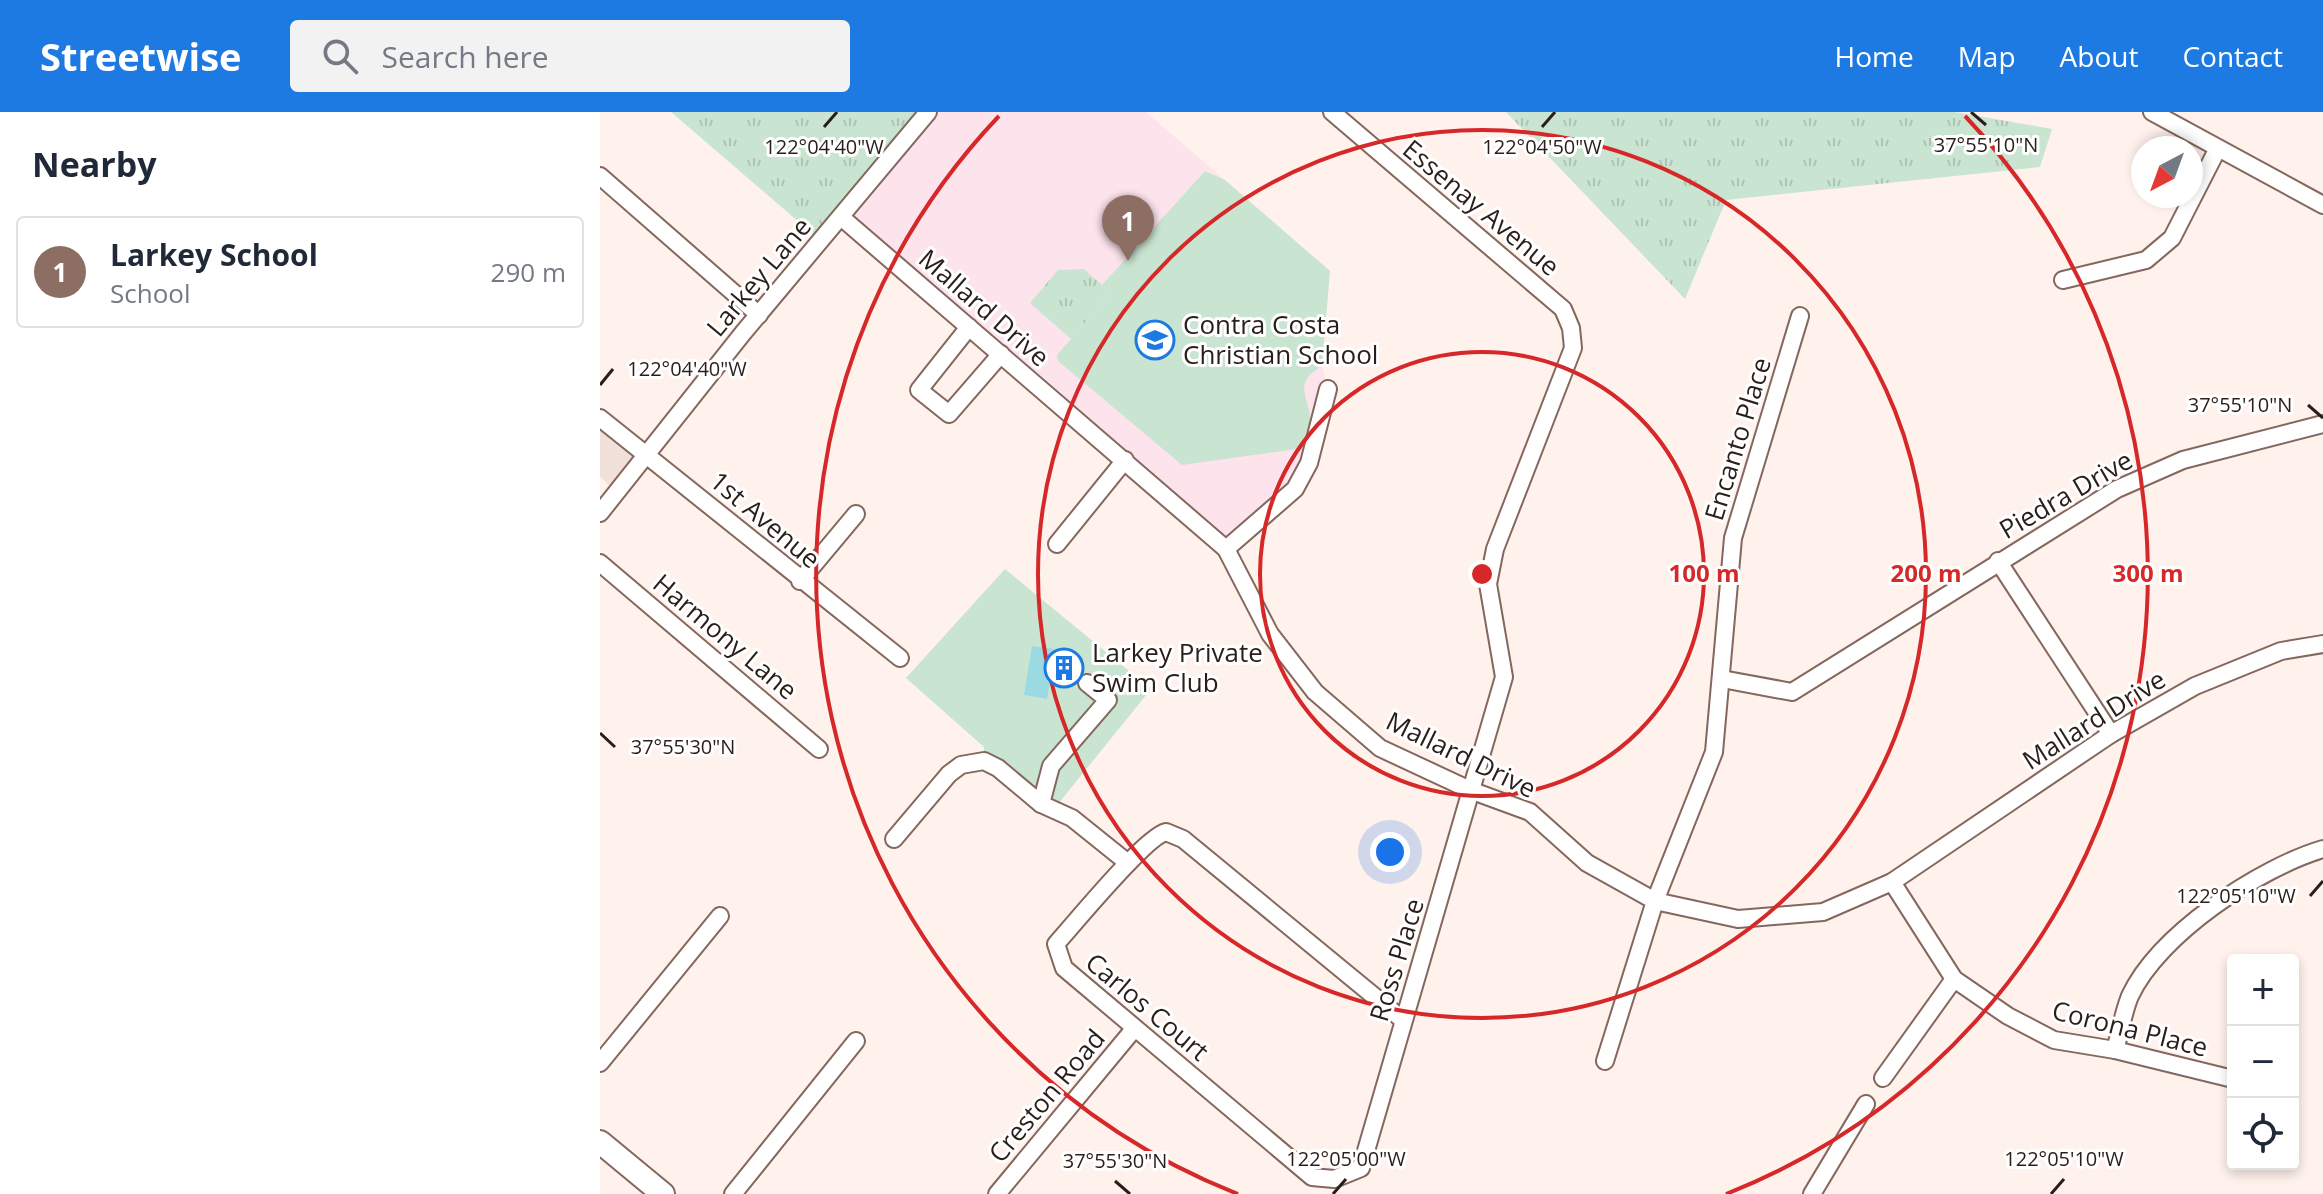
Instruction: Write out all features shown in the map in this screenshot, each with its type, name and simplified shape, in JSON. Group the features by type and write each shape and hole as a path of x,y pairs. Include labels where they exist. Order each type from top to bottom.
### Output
{"main road":[{"path":"600,1142 663,1194"}],"street":[{"name":"Larkey Lane","path":"600,513 928,112"},
{"name":"Essenay Avenue","path":"1332,112 1563,309"},
{"path":"2152,112 2323,205"},
{"path":"2063,280 2146,260 2172,238 2217,150"},
{"path":"600,176 759,315"},
{"name":"Mallard Drive","path":"841,217 1226,549 1270,634 1315,692 1380,748 1470,790 1530,812 1587,863 1655,901 1738,919 1823,912 1892,882 2111,734 2195,686 2281,651 2323,644"},
{"name":"Ross Place","path":"1361,1168 1403,1020 1445,890 1470,790 1504,677 1488,584 1495,549 1573,348 1571,328 1563,309"},
{"name":"Encanto Place","path":"1605,1061 1655,901 1714,752 1733,538 1800,316"},
{"path":"969,327 919,390 949,414 1001,354"},
{"path":"1226,549 1295,489 1309,463 1328,389"},
{"name":"1st Avenue","path":"600,418 900,658"},
{"name":"Piedra Drive","path":"1722,679 1792,692 2117,489 2183,460 2323,424"},
{"path":"1057,544 1125,460"},
{"path":"800,581 856,514"},
{"path":"1998,561 2111,734"},
{"name":"Harmony Lane","path":"600,563 819,749"},
{"path":"1041,804 1051,766 1108,700 1087,683"},
{"path":"894,839 949,774 971,762 984,761 998,768 1041,804 1072,818 1128,863"},
{"name":"Carlos Court","path":"1361,1168 1334,1179 1312,1177 1064,968 1056,944 1128,863 1160,833 1183,839 1403,1020"},
{"path":"2115,1050 2130,996 2169,942 2238,891 2302,855 2323,849"},
{"name":"Corona Place","path":"1892,882 1954,979 2008,1016 2054,1040 2115,1050 2227,1078"},
{"path":"600,1063 720,916"},
{"path":"1883,1078 1954,979"},
{"name":"Creston Road","path":"997,1194 1134,1029"},
{"path":"733,1194 856,1041"},
{"path":"1812,1194 1866,1104"}],"shaded area":[{"name":"Contra Costa Christian School","path":"928,112 1146,112 1330,271 1322,366 1328,389 1295,489 1226,549 841,217"},
{"path":"600,419 647,457 617,492 600,477"}],"green space":[{"path":"671,112 928,112 821,241"},
{"path":"1506,112 1955,112 2052,129 2040,167 1726,200 1685,299"},
{"path":"1205,171 1225,180 1330,271 1322,366 1312,373 1304,385 1310,422 1305,448 1182,465 1058,361 1057,355 1111,293 1102,285"},
{"path":"1084,269 1111,293 1071,339 1030,303 1058,270"},
{"path":"1005,569 1151,689 1054,809 984,761 984,747 906,678"}],"water":[{"path":"1032,646 1055,649 1047,699 1024,695"}],"place":[{"name":"Larkey School","path":"1128,261"},
{"name":"Contra Costa Christian School","path":"1155,340"},
{"name":"Larkey Private Swim Club","path":"1064,668"}]}
